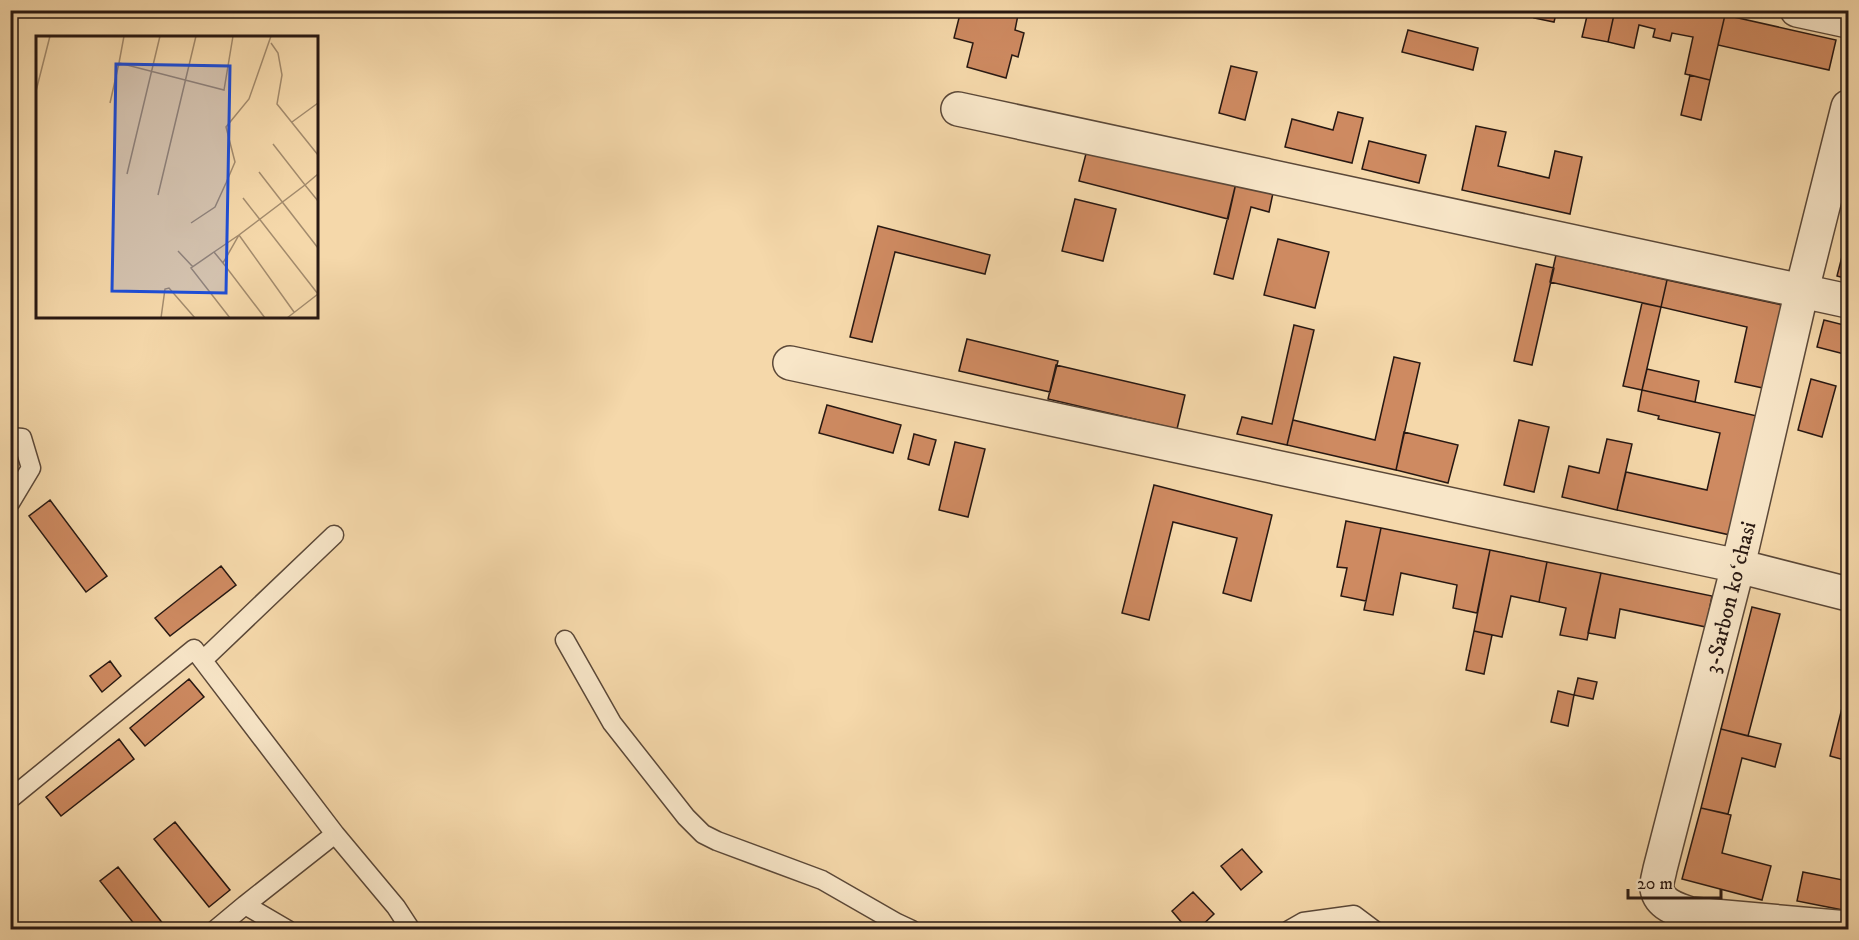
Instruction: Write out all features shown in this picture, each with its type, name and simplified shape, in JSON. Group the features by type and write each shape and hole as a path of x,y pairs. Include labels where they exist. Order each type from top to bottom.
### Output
{"street":[{"path":"1797,10 1848,21"},
{"name":"3-Sarbon koʻchasi","path":"1848,107 1802,290 1738,566 1660,869 1657,890 1664,902 1675,909 1691,914 1848,928"},
{"path":"958,109 1848,301"},
{"path":"790,363 1738,566 1848,594"}],"lane":[{"path":"10,437 22,438 31,468 10,502"},
{"path":"203,660 334,535"},
{"path":"565,640 612,723 702,834 822,880 912,930"},
{"path":"10,799 194,649 335,834 396,907 411,930"},
{"path":"214,930 335,834"},
{"path":"245,905 288,930"},
{"path":"1289,930 1302,922 1354,915 1374,930"}],"building":[{"path":"961,10 1019,10 1015,30 1024,33 1018,57 1012,55 1006,78 967,67 973,43 954,38"},
{"path":"1536,10 1557,10 1554,22 1534,18"},
{"path":"1562,10 1615,10 1608,42 1582,37 1587,16"},
{"path":"1615,10 1707,10 1725,15 1710,80 1685,74 1693,37 1672,33 1670,41 1653,37 1655,29 1639,25 1634,48 1608,42"},
{"path":"1725,15 1836,40 1829,70 1718,45"},
{"path":"1408,30 1478,48 1473,70 1402,52"},
{"path":"1231,66 1257,72 1245,120 1219,113"},
{"path":"1690,75 1710,80 1701,120 1681,115"},
{"path":"1338,112 1363,118 1352,163 1285,147 1292,119 1333,130"},
{"path":"1476,126 1506,132 1498,166 1549,178 1555,151 1582,157 1570,214 1462,190"},
{"path":"1369,141 1426,155 1419,183 1362,169"},
{"path":"1088,146 1236,183 1228,219 1079,181"},
{"path":"1236,183 1273,193 1269,212 1251,207 1233,279 1214,274"},
{"path":"1075,199 1116,209 1103,261 1062,251"},
{"path":"878,226 990,255 985,274 895,252 872,342 850,337"},
{"path":"1848,233 1848,279 1837,276"},
{"path":"1278,239 1329,252 1315,308 1264,295"},
{"path":"1556,255 1667,280 1661,307 1550,282"},
{"path":"1536,264 1554,268 1532,365 1514,361"},
{"path":"1667,280 1782,305 1763,388 1735,382 1747,327 1661,307"},
{"path":"1642,303 1661,307 1642,390 1623,386"},
{"path":"1824,320 1848,326 1848,355 1817,347"},
{"path":"1294,325 1314,330 1287,445 1237,434 1242,417 1272,424"},
{"path":"967,339 1058,361 1050,392 959,371"},
{"path":"1394,357 1420,363 1396,470 1287,445 1293,420 1375,440"},
{"path":"1056,365 1185,395 1177,429 1048,399"},
{"path":"1647,369 1699,381 1695,402 1642,390"},
{"path":"1811,379 1836,386 1822,437 1798,430"},
{"path":"1642,390 1757,416 1730,535 1617,510 1626,472 1707,490 1720,433 1658,419 1659,416 1638,411"},
{"path":"827,405 901,425 893,453 819,433"},
{"path":"1519,420 1549,427 1534,492 1504,485"},
{"path":"1404,432 1458,445 1448,483 1396,470"},
{"path":"914,434 936,440 929,465 908,459"},
{"path":"1607,439 1632,444 1617,510 1562,497 1569,466 1599,473"},
{"path":"955,442 985,449 968,517 939,510"},
{"path":"1154,485 1272,515 1251,601 1223,593 1237,538 1173,522 1149,620 1122,613"},
{"path":"50,500 107,576 86,592 29,516"},
{"path":"1346,521 1381,528 1366,601 1341,596 1347,568 1337,567"},
{"path":"1381,528 1490,550 1477,613 1453,608 1457,585 1401,573 1393,615 1364,610"},
{"path":"1490,550 1547,562 1539,602 1511,596 1502,637 1474,631"},
{"path":"1547,562 1601,573 1587,640 1560,635 1566,608 1539,602"},
{"path":"221,566 236,585 170,636 155,618"},
{"path":"1601,573 1712,596 1706,627 1620,609 1615,638 1588,633"},
{"path":"1752,607 1780,614 1748,736 1721,729"},
{"path":"1474,631 1492,635 1484,674 1466,670"},
{"path":"110,661 121,676 102,692 90,676"},
{"path":"1578,678 1597,682 1593,699 1574,695"},
{"path":"189,679 204,697 145,746 130,728"},
{"path":"1848,684 1848,761 1830,756"},
{"path":"1558,691 1574,695 1568,726 1551,722"},
{"path":"1721,729 1781,744 1775,767 1742,758 1728,814 1701,808"},
{"path":"119,739 134,759 61,816 46,797"},
{"path":"1701,808 1731,815 1722,853 1771,866 1762,900 1682,879"},
{"path":"175,822 230,890 209,907 154,839"},
{"path":"1242,849 1262,872 1241,890 1221,866"},
{"path":"118,867 168,930 139,930 100,881"},
{"path":"1803,872 1848,881 1848,911 1797,901"},
{"path":"1193,892 1214,914 1197,930 1188,930 1172,911"}]}
